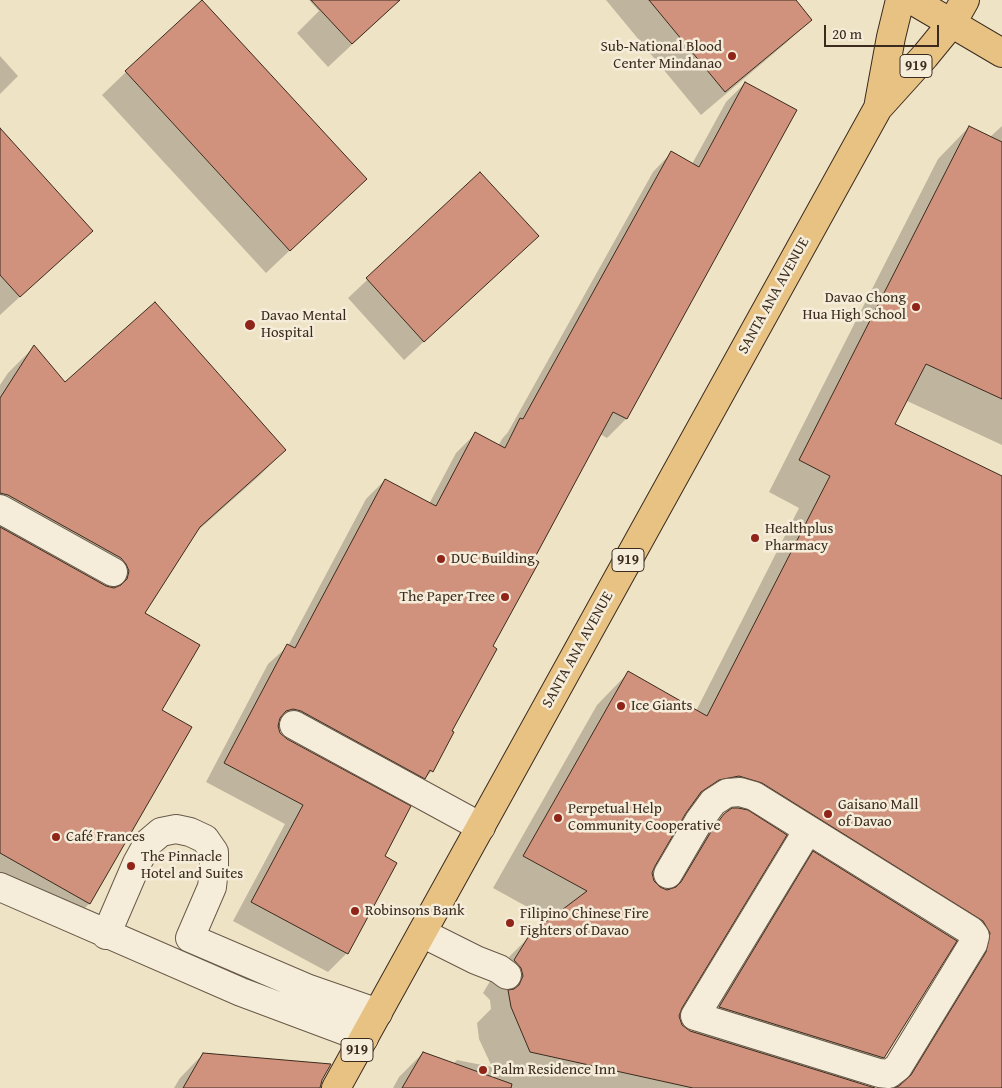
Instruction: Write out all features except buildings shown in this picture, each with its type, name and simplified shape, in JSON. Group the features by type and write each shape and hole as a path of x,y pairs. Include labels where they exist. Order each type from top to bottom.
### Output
{"main road":[{"name":"SANTA ANA AVENUE","path":"878,108 900,0"},
{"path":"912,0 1002,53"},
{"name":"919","path":"952,23 965,0"},
{"name":"SANTA ANA AVENUE","path":"336,1088 878,108 952,23"}],"lane":[{"path":"0,508 112,572"},
{"path":"294,724 481,827"},
{"path":"668,874 699,821 713,802 727,792 740,792 754,796 971,931 975,936 973,944 898,1067 889,1074 880,1073 695,1016 808,830"},
{"path":"106,935 137,862 148,843 161,832 176,829 190,832 205,839 214,852 214,868 212,887 178,965"},
{"path":"0,887 178,965 265,1001 364,1038"},
{"path":"422,934 460,953 500,969 507,975"},
{"path":"190,938 308,989 378,1013"}],"place":[{"name":"Sub-National Blood Center Mindanao","path":"732,56"},
{"name":"Davao Chong Hua High School","path":"916,307"},
{"name":"Davao Mental Hospital","path":"250,325"},
{"name":"Healthplus Pharmacy","path":"755,538"},
{"name":"DUC Building","path":"441,559"},
{"name":"The Paper Tree","path":"505,597"},
{"name":"Ice Giants","path":"621,706"},
{"name":"Gaisano Mall of Davao","path":"828,814"},
{"name":"Perpetual Help Community Cooperative","path":"558,818"},
{"name":"Café Frances","path":"56,837"},
{"name":"The Pinnacle Hotel and Suites","path":"131,866"},
{"name":"Robinsons Bank","path":"355,911"},
{"name":"Filipino Chinese Fire Fighters of Davao","path":"510,923"},
{"name":"Palm Residence Inn","path":"483,1070"}]}
